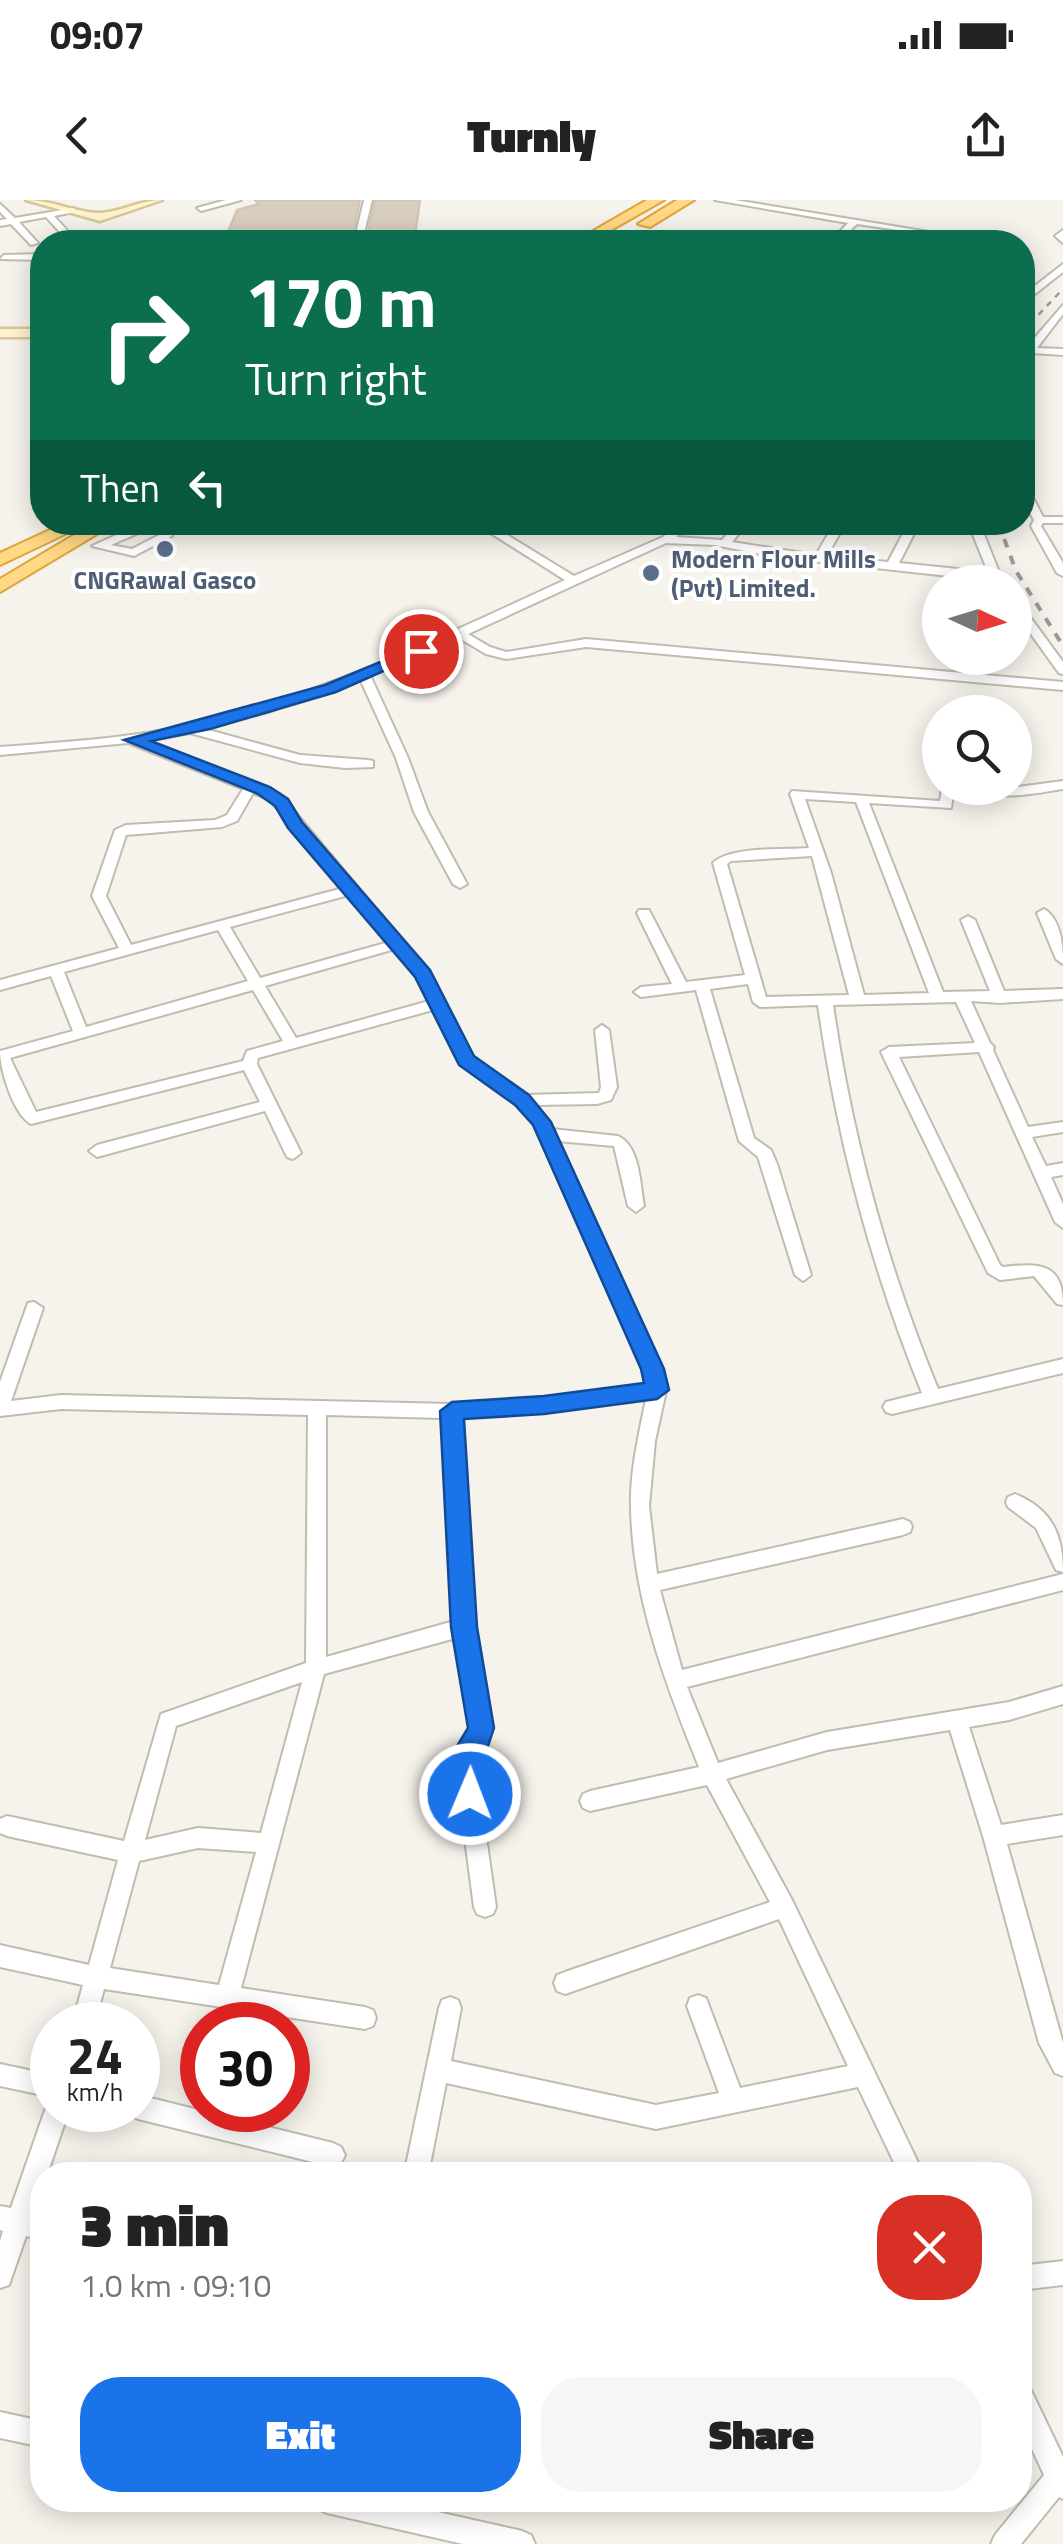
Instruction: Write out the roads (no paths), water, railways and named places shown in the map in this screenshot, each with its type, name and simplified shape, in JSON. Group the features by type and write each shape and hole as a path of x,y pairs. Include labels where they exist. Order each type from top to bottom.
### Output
{"highway":[{"path":"592,230 641,200"},
{"path":"603,230 657,200"},
{"path":"617,230 671,200"},
{"path":"635,230 687,200"},
{"path":"0,560 64,535"},
{"path":"0,567 67,535"},
{"path":"0,584 70,535"}],"main road":[{"path":"32,200 106,214 156,200"},
{"path":"60,200 106,214 138,200"},
{"path":"0,333 30,333"}],"street":[{"path":"201,208 237,200"},
{"path":"361,230 368,200"},
{"path":"719,200 913,230"},
{"path":"0,207 30,239"},
{"path":"0,223 72,210"},
{"path":"48,214 63,230"},
{"path":"846,230 856,220"},
{"path":"0,272 4,256 30,257"},
{"path":"1035,290 1063,267"},
{"path":"1035,344 1062,309"},
{"path":"1045,333 1063,336"},
{"path":"1035,350 1063,352"},
{"path":"1035,512 1039,520"},
{"path":"1039,520 1063,520"},
{"path":"1039,520 1036,526 1063,573"},
{"path":"125,535 98,546 134,553 165,535"},
{"path":"499,535 572,580"},
{"path":"0,751 132,740 191,728 331,688 670,535"},
{"path":"724,544 732,535"},
{"path":"820,558 833,535"},
{"path":"892,566 908,535"},
{"path":"978,535 990,565"},
{"path":"664,540 922,570"},
{"path":"1032,627 1063,670"},
{"path":"459,633 497,654 540,652 570,642 586,642 1063,686"},
{"path":"364,674 402,758 421,812 460,884"},
{"path":"191,728 304,762 331,766 368,764"},
{"path":"132,740 282,802 294,824 423,974 466,1060 522,1100 546,1134 652,1369 657,1390 646,1441 640,1506 649,1584 674,1681 712,1774 784,1906 906,2162"},
{"path":"1032,789 1063,784"},
{"path":"128,952 99,896 120,832 217,824 232,818 251,786"},
{"path":"858,1001 797,794 922,803"},
{"path":"862,799 938,998"},
{"path":"816,852 727,857 720,863 760,1002 1063,994"},
{"path":"0,985 351,890"},
{"path":"644,912 682,986"},
{"path":"1044,913 1063,959"},
{"path":"968,920 1000,998"},
{"path":"222,925 292,1044"},
{"path":"249,1064 31,1119 0,1056 398,944"},
{"path":"56,971 81,1034"},
{"path":"641,992 754,979"},
{"path":"702,984 747,1141 765,1154 770,1164 803,1275"},
{"path":"962,998 1063,1222"},
{"path":"825,1002 836,1090 905,1333 932,1396"},
{"path":"293,1154 249,1064 252,1056 436,1004"},
{"path":"522,1100 597,1100 606,1096 602,1030"},
{"path":"987,1047 889,1052 994,1270 1000,1274 1036,1268 1060,1289"},
{"path":"97,1151 269,1105"},
{"path":"1021,1133 1063,1127"},
{"path":"546,1134 618,1141 624,1147 636,1206"},
{"path":"1040,1173 1063,1169"},
{"path":"34,1308 0,1408 62,1402 452,1411 544,1405 657,1390"},
{"path":"892,1407 1063,1366"},
{"path":"227,1997 316,1668 317,1409"},
{"path":"452,1411 464,1627 481,1728 478,1740 464,1756 485,1907"},
{"path":"1015,1502 1043,1523 1063,1564"},
{"path":"649,1584 903,1527"},
{"path":"674,1681 1063,1582"},
{"path":"89,2002 168,1720 316,1668 464,1627"},
{"path":"590,1801 712,1774 827,1741 957,1721 1063,1695"},
{"path":"957,1721 994,1836 1050,2044 1063,2065"},
{"path":"994,1836 1063,1825"},
{"path":"7,1826 130,1853 198,1838 268,1844"},
{"path":"565,1983 784,1906"},
{"path":"0,1956 96,1977 365,2018"},
{"path":"698,2006 733,2099"},
{"path":"419,2162 450,2008"},
{"path":"437,2070 656,2117 862,2074"},
{"path":"0,2076 30,2082"},
{"path":"160,2112 333,2155"},
{"path":"40,2162 51,2132"},
{"path":"0,2276 30,2193"},
{"path":"1032,2277 1063,2273"},
{"path":"1004,2544 1061,2482 1032,2420"},
{"path":"0,2424 30,2431"},
{"path":"387,2512 522,2544"}],"railway":[{"path":"1035,318 1063,289"},
{"path":"1003,535 1016,571 1063,646"}],"place":[{"name":"CNGRawal Gasco","path":"165,549"},
{"name":"Modern Flour Mills (Pvt) Limited.","path":"651,573"}]}
